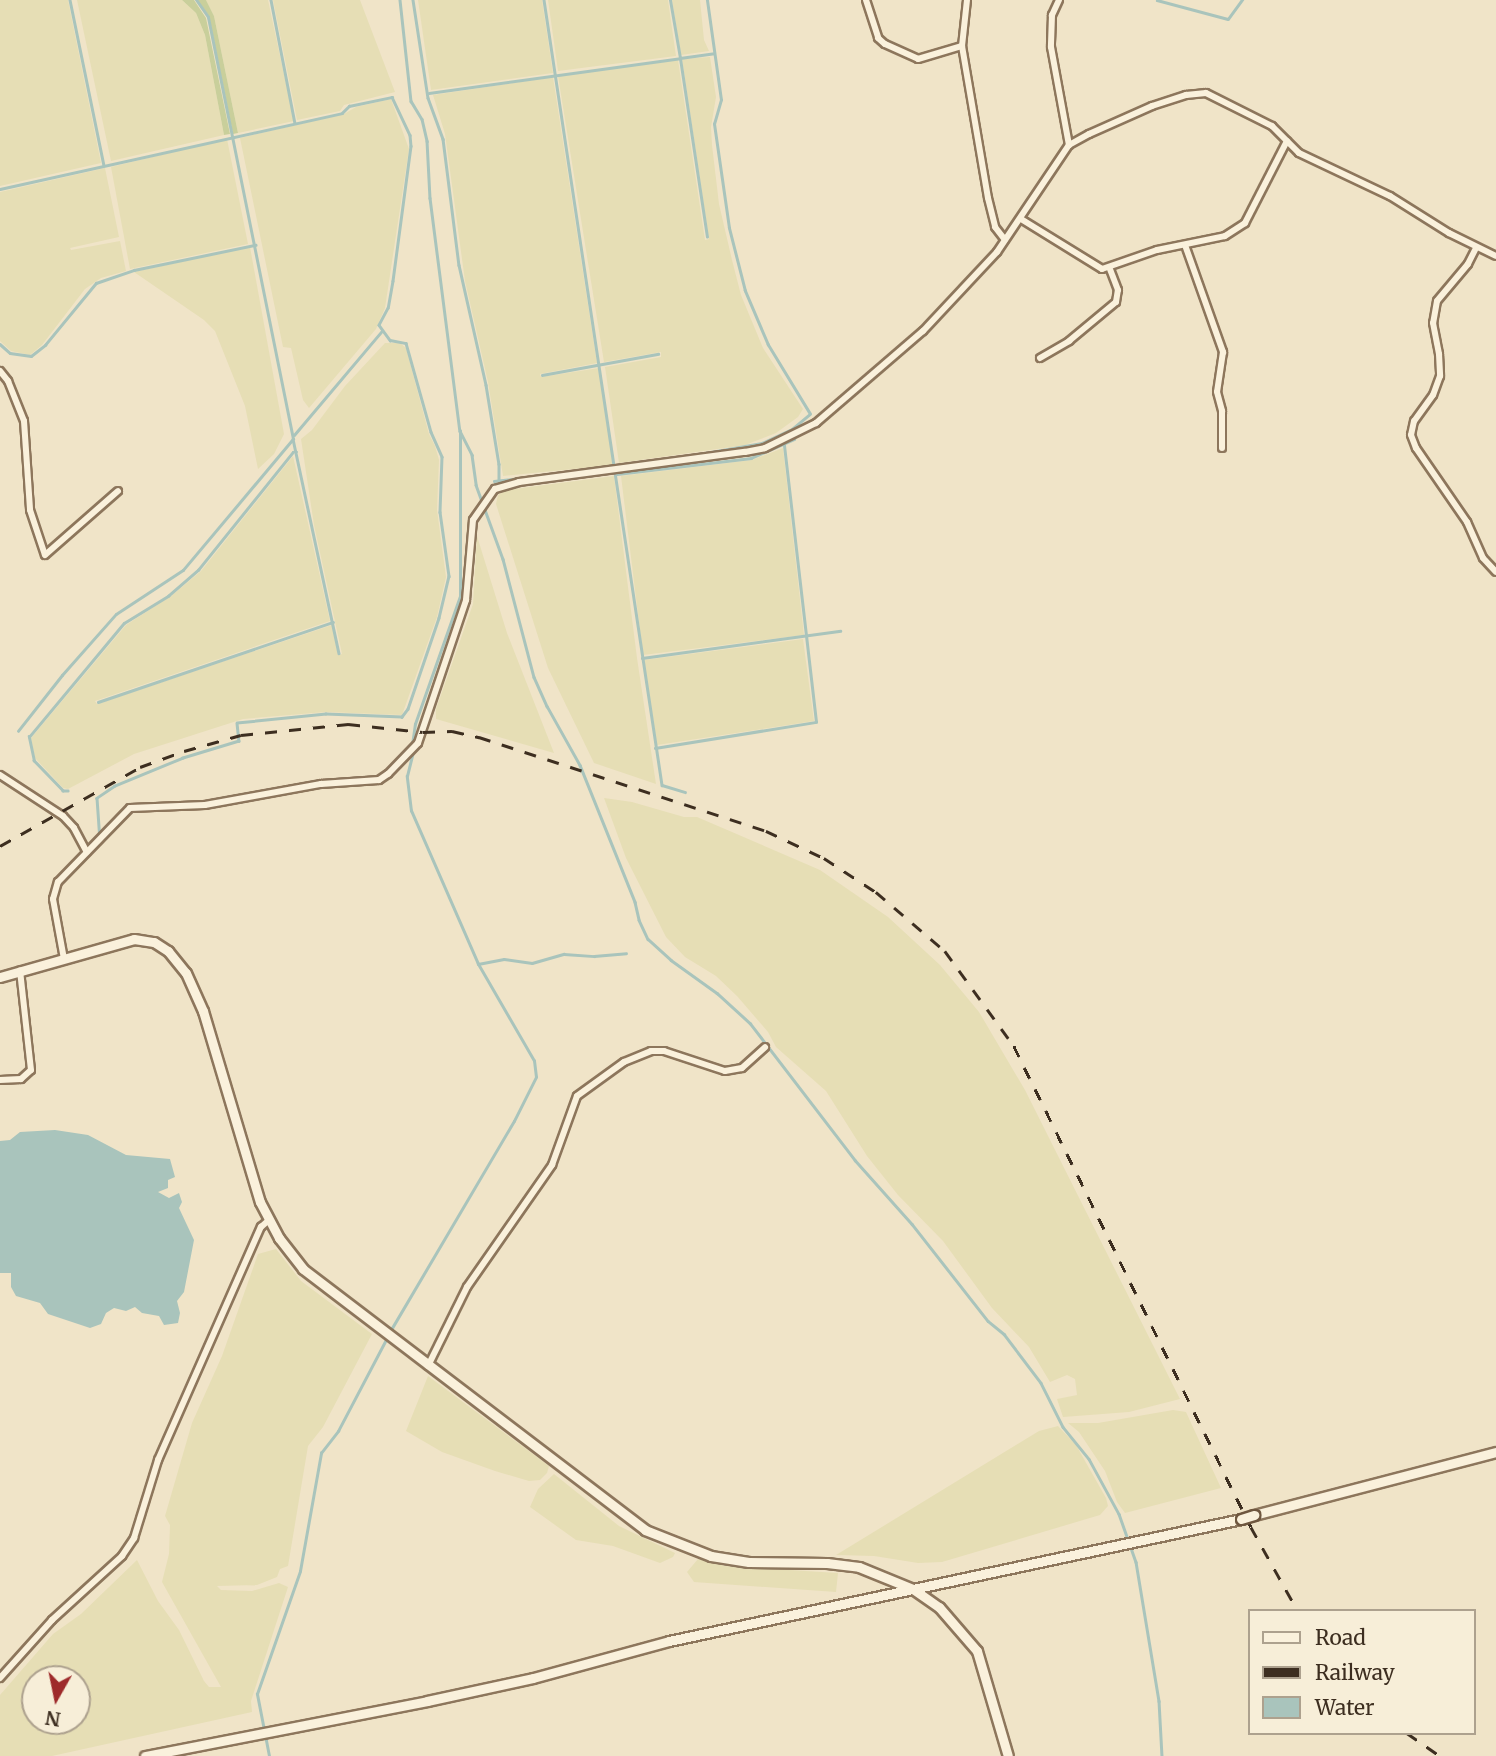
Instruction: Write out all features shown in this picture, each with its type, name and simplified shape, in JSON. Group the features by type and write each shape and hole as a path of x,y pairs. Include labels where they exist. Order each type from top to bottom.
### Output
{"main road":[{"path":"0,977 134,939 154,942 179,963 203,1012 268,1221 303,1269 619,1513 669,1541 711,1556 749,1562 827,1563 859,1567 912,1589 939,1607 977,1651 1008,1756"},
{"path":"145,1756 520,1681 669,1641 1241,1519 1496,1452"}],"street":[{"path":"866,0 878,38 885,44 918,59 962,46"},
{"path":"967,0 962,46 988,198 995,228 1005,240"},
{"path":"1059,0 1052,15 1051,47 1069,145"},
{"path":"64,959 53,899 58,882 130,808 243,800 321,784 379,780 388,774 422,736 466,600 473,520 481,505 495,489 520,482 744,452 765,447 816,423 906,348 1005,240 1069,145 1152,106 1186,95 1206,93 1272,125 1299,153 1390,196 1476,248 1496,256"},
{"path":"1021,219 1102,269 1110,269 1157,250 1225,236 1245,223 1287,141"},
{"path":"1185,245 1223,352 1217,392 1222,411 1222,448"},
{"path":"1476,248 1468,264 1437,301 1433,323 1440,354 1440,376 1433,395 1415,421 1411,435 1416,448 1467,523 1483,558 1496,572"},
{"path":"1040,358 1069,341 1116,302 1118,290 1110,269"},
{"path":"0,371 8,381 24,421 30,510 45,555 118,491"},
{"path":"0,775 63,816 75,828 87,852"},
{"path":"0,1080 21,1079 31,1070 20,971"},
{"path":"428,1366 467,1287 552,1165 577,1096 613,1068 651,1051 664,1051 725,1071 742,1068 765,1047"},
{"path":"0,1678 52,1620 122,1556 134,1538 158,1461 261,1227 268,1221"}],"shaded area":[{"path":"0,0 68,0 101,163 0,186"},
{"path":"77,0 182,0 196,13 205,35 224,135 111,161"},
{"path":"206,0 268,0 294,121 238,133 214,16"},
{"path":"273,0 360,0 395,92 344,105 340,111 297,120"},
{"path":"418,0 542,0 553,73 431,90"},
{"path":"548,0 668,0 676,56 558,71"},
{"path":"672,0 700,0 704,40 709,51 681,55"},
{"path":"710,57 716,97 711,127 719,204 741,295 763,348 803,409 798,417 776,433 745,445 619,463 605,367 661,357 661,352 604,362 558,76 678,60 705,240 709,239 682,59"},
{"path":"553,77 597,363 540,374 541,377 599,368 614,465 503,476 488,382 465,281 445,134 433,95"},
{"path":"391,99 409,149 385,308 376,329 309,408 303,400 291,348 283,347 240,138 344,114 356,107"},
{"path":"227,139 248,244 130,269 111,167"},
{"path":"105,168 119,237 70,248 71,250 120,241 126,271 101,278 85,289 42,345 30,355 11,351 0,341 0,192"},
{"path":"250,247 284,434 274,454 258,469 245,406 215,331 204,320 134,272"},
{"path":"385,343 400,343 406,348 429,434 439,460 437,510 446,577 437,617 402,715 326,712 243,719 134,754 68,789 63,788 35,758 31,738 126,625 171,596 201,571 293,456 330,621 95,701 97,704 332,625 338,655 342,654 314,525 301,439 312,430 345,386"},
{"path":"783,448 804,635 643,655 621,476 752,460"},
{"path":"614,476 656,784 594,763 548,668 496,504 498,495 507,490"},
{"path":"477,536 507,633 554,753 436,719 436,709 473,604"},
{"path":"803,639 814,721 657,745 644,660"},
{"path":"604,798 632,802 684,817 697,817 820,870 888,917 940,965 979,1012 1025,1090 1180,1399 1129,1412 1063,1417 1057,1399 1077,1395 1075,1379 1067,1375 1050,1382 1029,1347 992,1308 943,1241 898,1195 867,1156 826,1091 776,1047 768,1032 737,996 716,976 685,957 666,937 626,858"},
{"path":"276,1249 301,1281 372,1334 323,1427 308,1446 288,1566 280,1569 277,1577 257,1585 217,1586 221,1590 252,1591 279,1583 288,1587 251,1701 252,1712 52,1756 0,1756 0,1695 21,1671 21,1735 91,1735 91,1665 26,1665 53,1634 81,1614 137,1560 158,1601 179,1630 204,1681 209,1687 221,1687 162,1582 169,1554 170,1525 165,1516 192,1423 222,1356 258,1254"},
{"path":"428,1376 549,1466 547,1473 540,1480 529,1481 495,1471 442,1452 406,1431"},
{"path":"1173,1410 1186,1412 1221,1488 1125,1513 1117,1502 1105,1471 1079,1432 1068,1423 1098,1423"},
{"path":"1058,1426 1076,1445 1106,1498 1108,1506 1100,1515 942,1562 918,1563 874,1556 836,1555 1039,1431"},
{"path":"554,1474 619,1526 675,1553 673,1557 660,1563 613,1546 576,1540 530,1507 538,1489"},
{"path":"698,1559 725,1566 838,1573 836,1592 694,1582 687,1572"}],"green space":[{"path":"182,0 194,0 206,18 230,134 224,135 205,35 196,13"},
{"path":"197,0 206,0 214,16 238,133 233,134 209,16"}],"water":[{"path":"55,1130 88,1135 126,1155 170,1159 175,1177 168,1180 168,1188 158,1192 169,1198 179,1193 182,1202 179,1208 194,1240 184,1292 177,1301 180,1313 178,1323 164,1325 159,1316 142,1313 135,1307 126,1311 114,1308 106,1313 101,1324 90,1328 48,1314 40,1303 16,1296 11,1287 11,1273 0,1273 0,1141 10,1140 20,1132"}],"waterway":[{"path":"70,0 104,165"},
{"path":"18,731 62,675 116,614 183,570 293,439 208,17 196,0"},
{"path":"271,0 295,123"},
{"path":"400,0 411,101 422,119 427,141 430,198 460,431 472,455 476,485 503,559 534,677 580,765 635,902 639,920 648,939 671,960 717,993 750,1023 855,1160 912,1224 988,1321 1004,1334 1041,1383 1063,1427 1089,1459 1119,1514 1136,1562 1159,1701 1162,1756"},
{"path":"413,0 428,98 443,139 459,265 486,385 499,464 499,480"},
{"path":"544,0 662,785 685,792"},
{"path":"429,93 680,58 670,0"},
{"path":"665,460 762,443 792,429 810,414 768,345 745,291 729,228 714,124 721,100 707,0"},
{"path":"1157,0 1228,19 1242,0"},
{"path":"707,237 680,58 714,53"},
{"path":"0,189 342,113 349,106 392,97 410,135 411,146 393,281 388,308 379,325 390,340 406,343 431,432 442,457 440,512 449,576 439,618 408,709 402,717 326,714 237,723 239,741 183,758 115,786 97,798 100,837"},
{"path":"0,344 10,353 31,356 45,345 96,283 134,270 255,245"},
{"path":"294,435 382,331"},
{"path":"542,375 658,354"},
{"path":"412,745 415,724 460,596 460,431"},
{"path":"293,439 339,653"},
{"path":"617,474 751,458 794,439"},
{"path":"655,748 816,722 784,444"},
{"path":"68,791 63,791 34,761 29,737 124,623 168,596 198,570 293,452 297,452"},
{"path":"494,481 582,471"},
{"path":"98,702 333,622"},
{"path":"642,658 840,631"},
{"path":"269,1756 257,1694 300,1571 321,1453 338,1431 392,1328 514,1121 536,1077 534,1061 478,964 411,811 407,776 413,752"},
{"path":"478,964 504,959 532,963 564,954 594,956 626,953"}],"railway":[{"path":"0,846 140,767 184,751 241,735 348,724 423,732 452,731 479,737 766,831 824,858 876,892 945,951 1014,1046 1251,1527 1297,1609"},
{"path":"1410,1735 1440,1756"}]}
